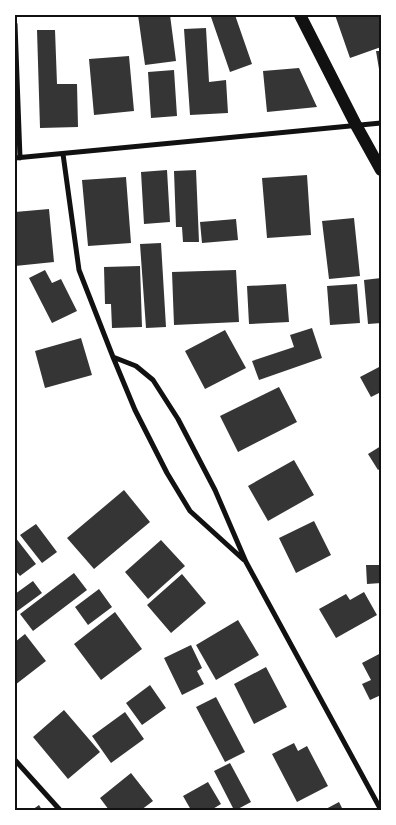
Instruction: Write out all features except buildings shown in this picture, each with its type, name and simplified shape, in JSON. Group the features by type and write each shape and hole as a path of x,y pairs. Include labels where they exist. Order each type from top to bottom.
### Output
{"main road":[{"path":"300,15 381,170"}],"street":[{"path":"15,24 18,158 381,123"},
{"path":"63,154 80,270 135,410 167,473 190,511 246,562"},
{"path":"113,357 136,366 153,380 178,419 215,490 246,562 381,810"},
{"path":"15,760 60,810"}]}
